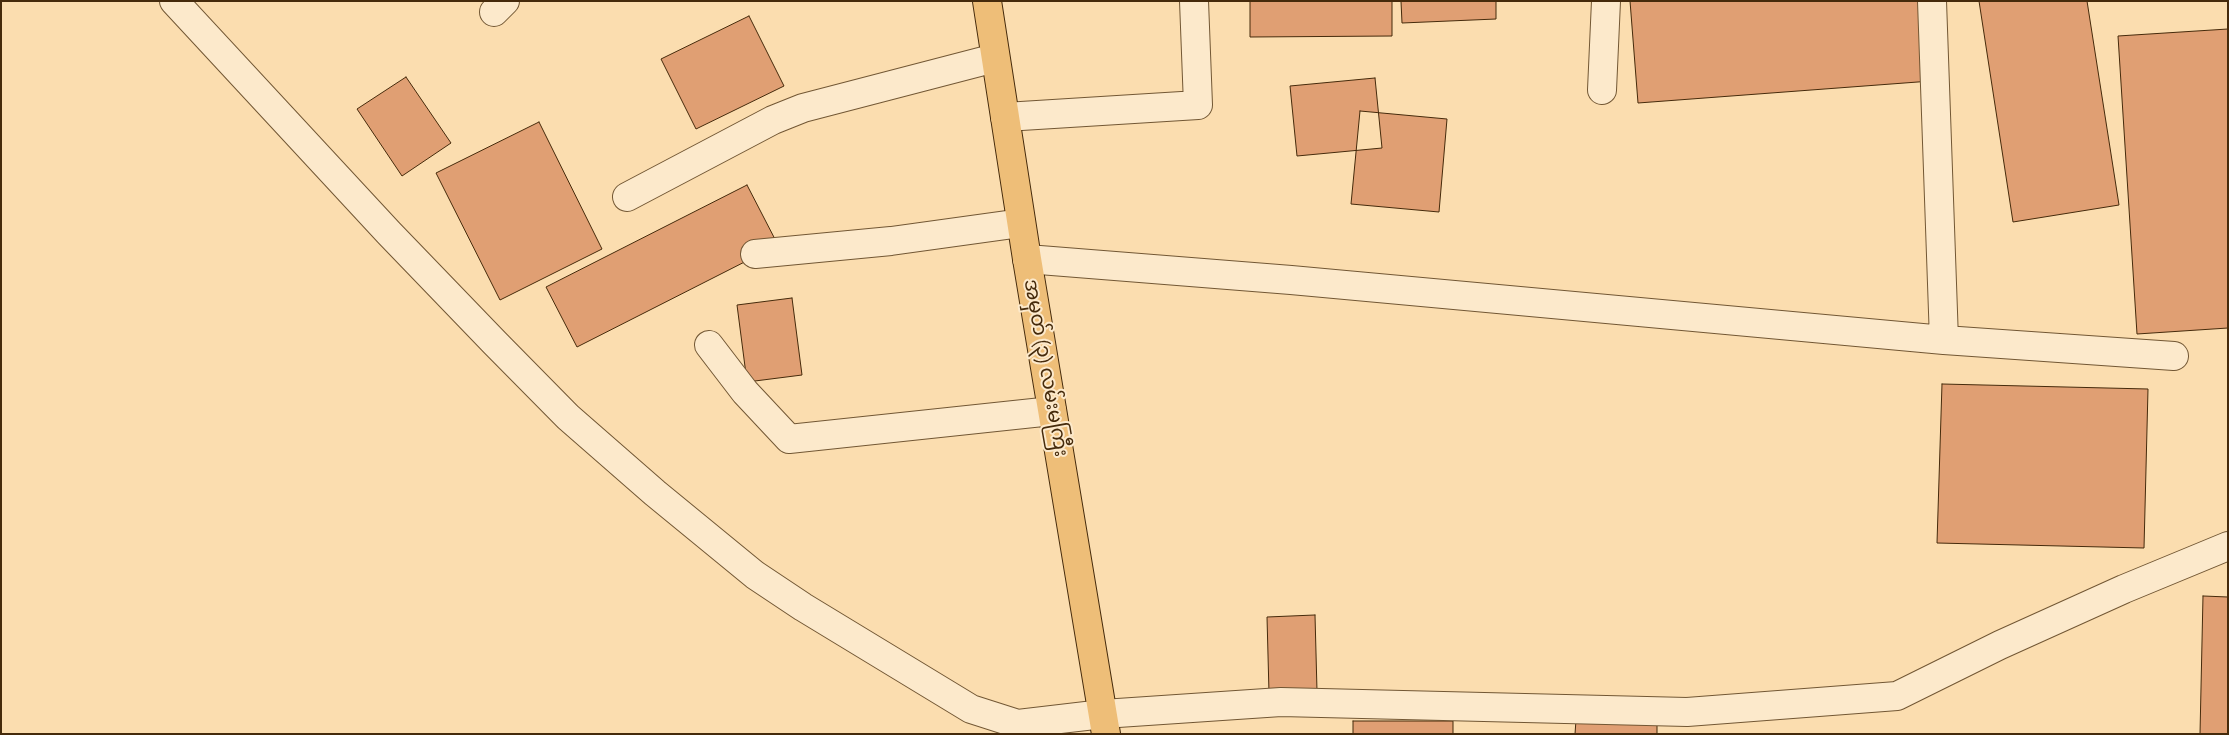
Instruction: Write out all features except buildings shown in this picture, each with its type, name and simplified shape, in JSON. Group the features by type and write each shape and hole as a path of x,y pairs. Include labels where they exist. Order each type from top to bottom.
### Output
{"main road":[{"name":"အမှတ် (၃) လမ်းမကြီး","path":"987,1 1026,259 1105,724"}],"street":[{"path":"174,1 389,234 568,418 655,493 755,575 972,709 1018,724 1105,724 1281,702 1687,712 1897,696 2027,633 2124,589 2228,546"},
{"path":"1005,117 1198,105 1194,1"},
{"path":"1602,90 1606,1"},
{"path":"1932,1 1944,340"},
{"path":"627,198 773,120 803,108 995,58"},
{"path":"755,254 891,241 1021,223"},
{"path":"1026,259 1291,280 1944,340 2174,356"},
{"path":"709,345 746,392 789,439 1052,411"}]}
